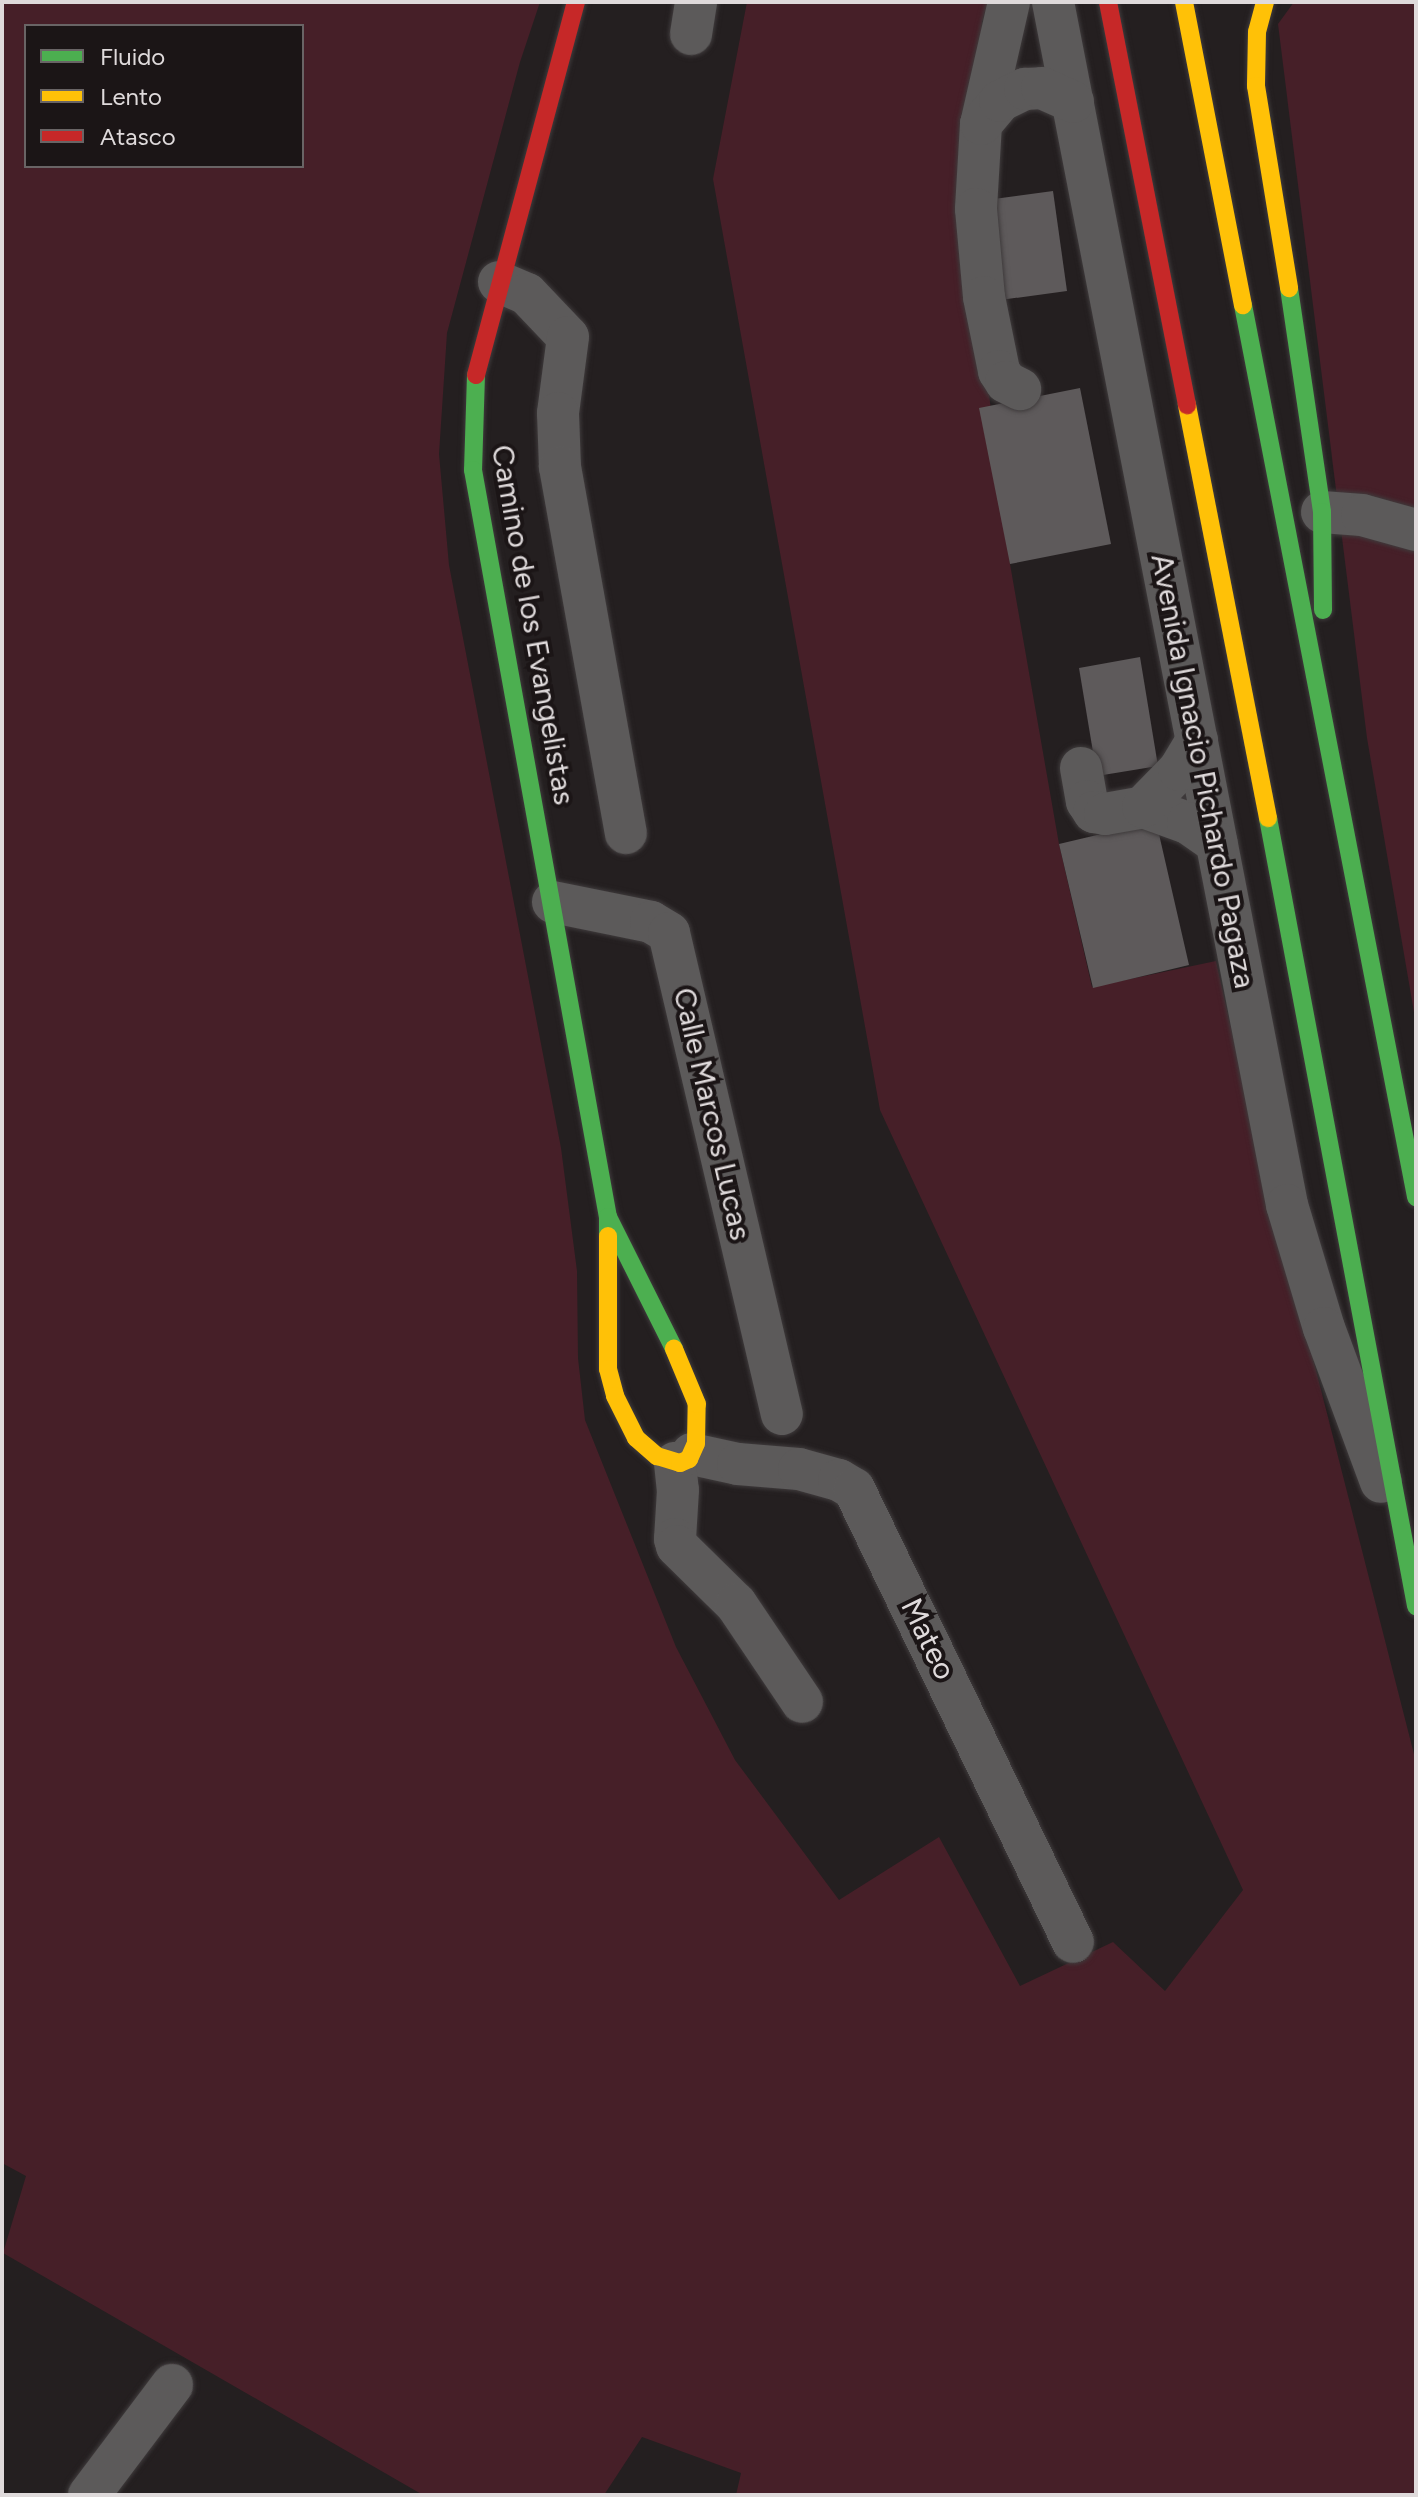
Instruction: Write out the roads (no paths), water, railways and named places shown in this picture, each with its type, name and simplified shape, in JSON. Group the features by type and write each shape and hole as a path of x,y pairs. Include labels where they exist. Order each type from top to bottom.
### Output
{"main road":[{"name":"Camino de los Evangelistas","path":"576,2 499,282 473,391 473,470 608,1217 608,1369 615,1396 636,1438 648,1450 683,1458 698,1419 689,1378 608,1217"},
{"name":"Avenida Ignacio Pichardo Pagaza","path":"1108,2 1255,749 1416,1606"},
{"path":"1184,2 1416,1197"},
{"path":"1265,2 1257,32 1256,86 1311,423 1322,512 1323,716"}],"street":[{"path":"1009,2 981,124 976,209 984,297 999,371 1006,382 1020,389"},
{"name":"Avenida Ignacio Pichardo Pagaza","path":"1053,2 1287,1205 1337,1367 1399,1528"},
{"path":"981,124 1000,101 1025,89 1042,88 1073,102"},
{"path":"499,282 527,294 568,337 558,413 560,467 626,833"},
{"path":"1322,512 1362,515 1416,530"},
{"path":"1143,807 1179,770 1197,740"},
{"path":"1081,768 1087,801 1094,812 1105,814 1143,807 1188,823 1217,843"},
{"name":"Calle Marcos Lucas","path":"553,902 651,922 669,933 782,1414"},
{"path":"683,1458 678,1490 677,1546 736,1604 802,1702"},
{"name":"Mateo","path":"683,1458 799,1469 839,1480 854,1489 1073,1942"},
{"path":"89,2495 172,2385"}]}
